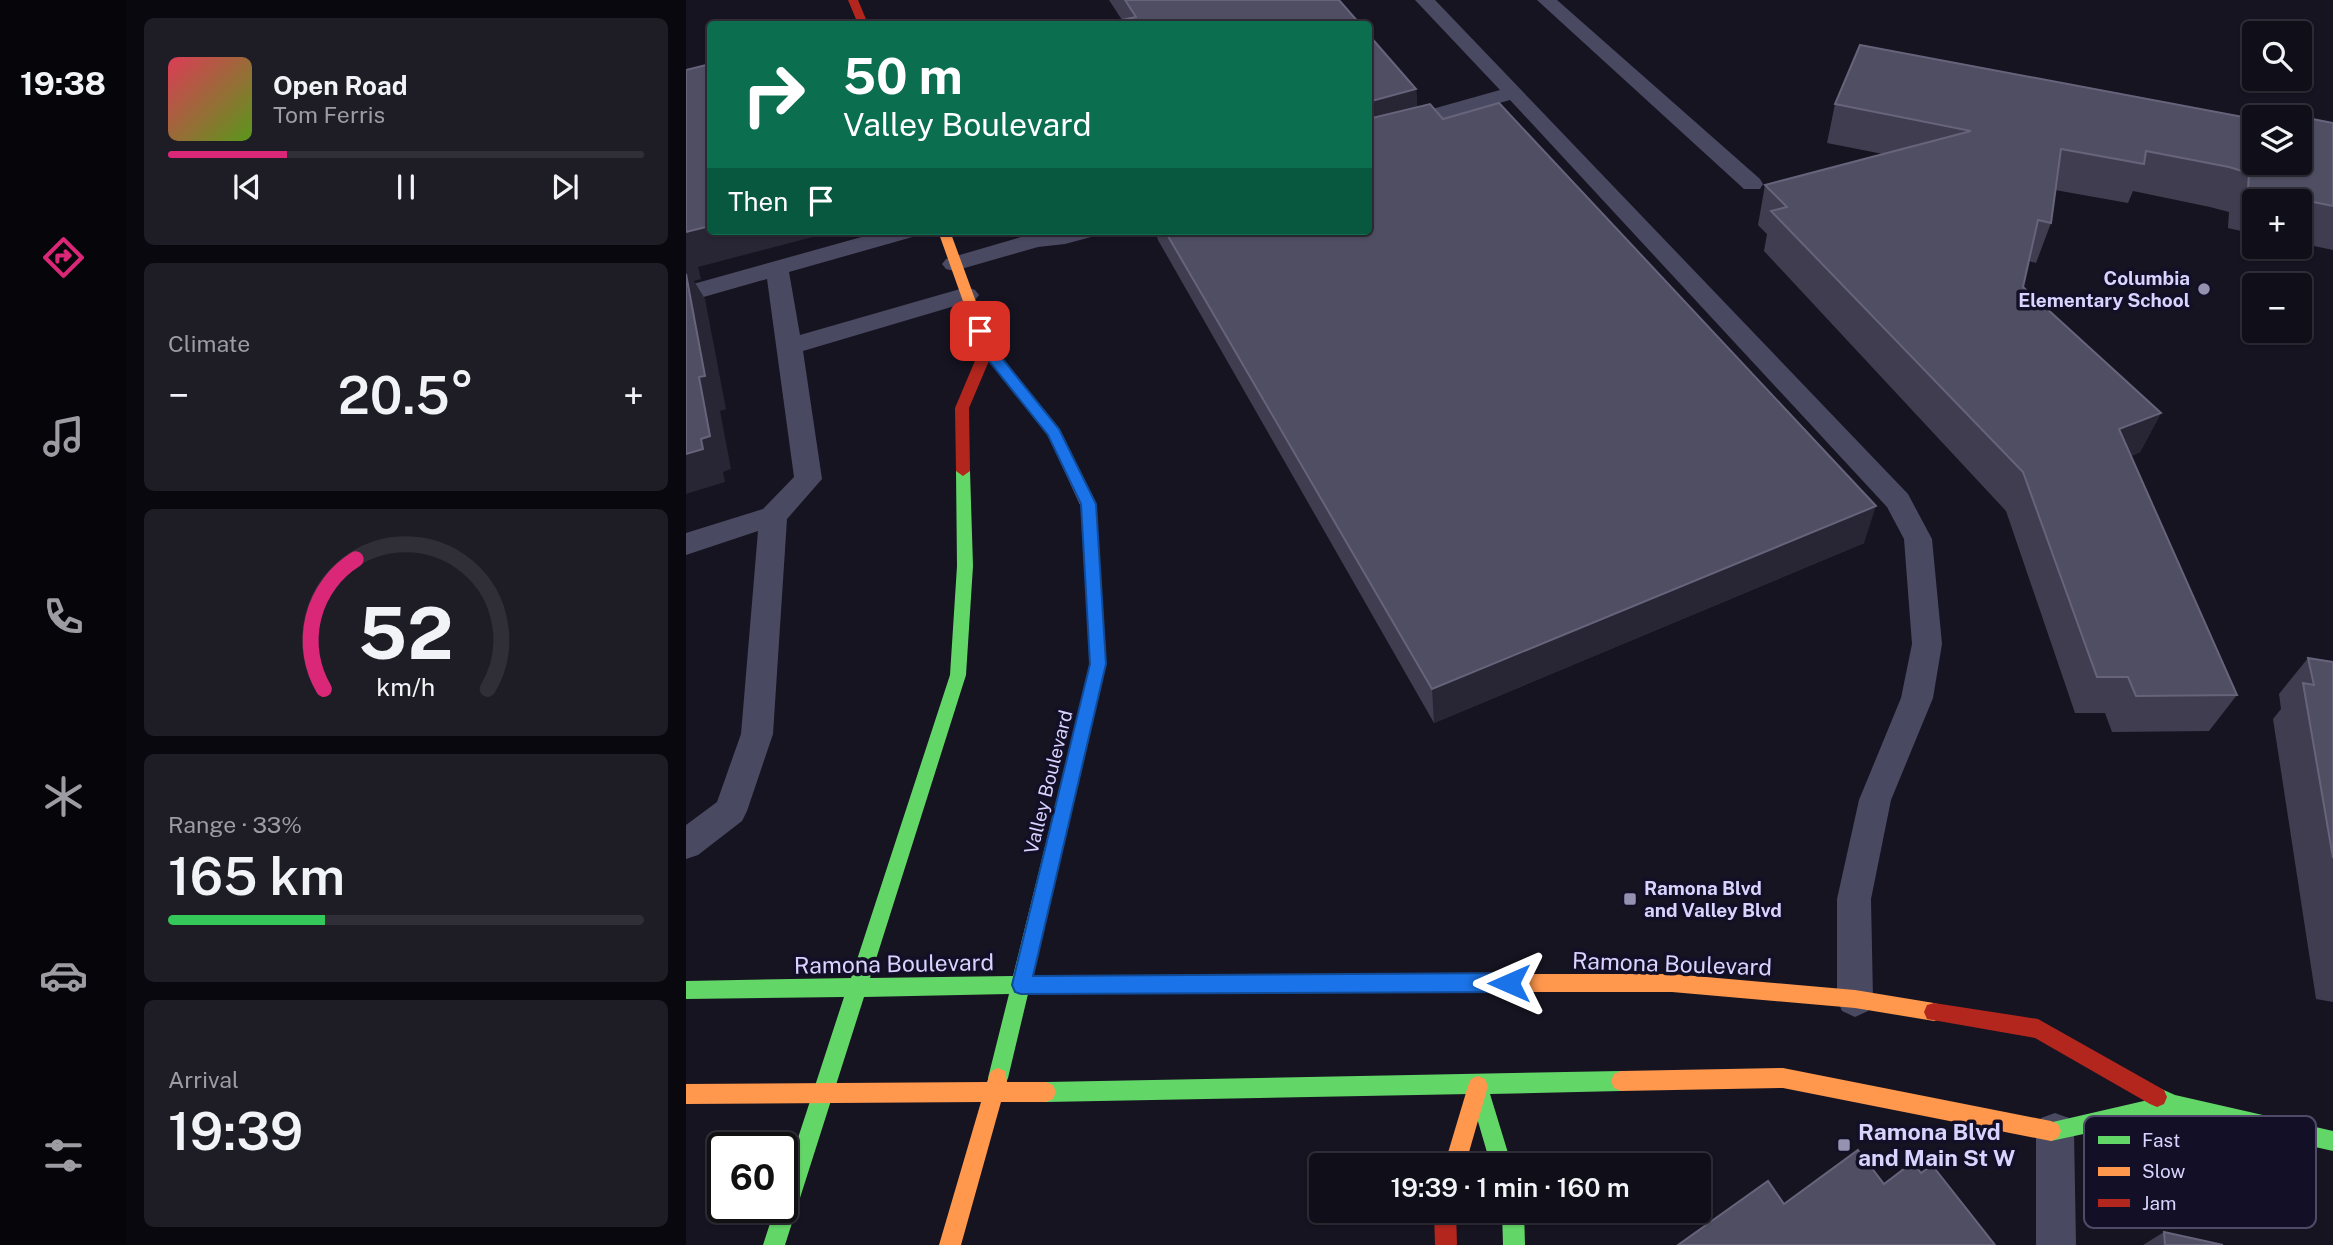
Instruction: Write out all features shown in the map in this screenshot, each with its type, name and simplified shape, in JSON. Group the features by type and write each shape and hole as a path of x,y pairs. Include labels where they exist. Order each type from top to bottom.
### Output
{"main road":[{"path":"853,0 862,21"},
{"name":"Valley Boulevard","path":"945,235 987,349 1054,433 1088,504 1098,664 995,1092 950,1245"},
{"path":"774,1245 957,675 965,566 962,408 987,349"},
{"name":"Ramona Boulevard","path":"686,990 1021,985 1672,983 1855,999 2038,1029 2172,1105 2221,1116"},
{"name":"Ramona Boulevard","path":"686,1094 1478,1086 1783,1078 2055,1132 2084,1125"},
{"path":"1458,1153 1478,1086"},
{"path":"1478,1086 1498,1153"},
{"name":"Ramona Boulevard","path":"2124,1116 2172,1105"},
{"path":"1445,1223 1446,1245"},
{"path":"1513,1223 1514,1245"}],"lane":[{"path":"1424,0 1898,501 1918,540 1927,644 1917,698 1875,800 1854,899 1855,999"},
{"path":"1546,0 1752,184"},
{"path":"1372,133 1519,99"},
{"path":"1372,149 1519,99"},
{"path":"686,293 894,235"},
{"path":"954,264 1043,236 1072,235"},
{"path":"686,544 773,516 808,479 777,268"},
{"path":"790,346 967,295"},
{"path":"686,844 730,811 757,734 773,516"},
{"path":"2055,1132 2056,1245"}],"building":[{"path":"1125,0 1339,0 1357,21 1117,21 1136,17"},
{"path":"1372,39 1416,89 1372,101"},
{"path":"1860,45 2242,117 2242,171 2146,151 2144,164 2061,149 2051,223 2038,220 2023,287 2161,413 2119,429 2237,695 2136,696 2128,677 2097,677 2023,472 1771,211 1787,207 1765,185 1971,131 1835,104"},
{"path":"707,65 707,227 686,232 686,70"},
{"path":"1499,103 1876,506 1432,689 1167,235 1372,235 1372,118 1430,104 1443,119"},
{"path":"2312,119 2333,123 2333,206 2312,202 2312,189 2248,189 2249,175 2312,175"},
{"path":"686,274 705,376 699,377 710,436 701,439 703,449 686,454"},
{"path":"2308,658 2333,662 2333,858 2303,683 2314,685"},
{"path":"1858,1150 1884,1184 1913,1162 1921,1173 1932,1165 1995,1245 1678,1245 1768,1181 1784,1204"},
{"path":"2164,1232 2223,1245 2165,1245"}],"traffic: fast":[{"path":"774,1245 958,675 965,566 963,471"},
{"path":"998,1078 1098,665 1088,507"},
{"path":"686,990 1156,983 1495,983"},
{"path":"1046,1092 1621,1081"},
{"path":"1478,1086 1498,1153"},
{"path":"2157,1097 2172,1105 2221,1116"},
{"path":"2121,1116 2172,1105"},
{"path":"2051,1131 2084,1124"},
{"path":"2316,1137 2333,1141"},
{"path":"1513,1223 1514,1245"}],"traffic: slow":[{"path":"945,235 987,349 1054,433 1088,507"},
{"path":"1495,983 1672,983 1855,999 1934,1012"},
{"path":"950,1245 998,1078"},
{"path":"1621,1081 1783,1078 2051,1131"},
{"path":"1458,1153 1478,1086"},
{"path":"686,1094 825,1091 1046,1092"}],"traffic: jam":[{"path":"853,0 862,21"},
{"path":"963,471 962,408 987,349"},
{"path":"1934,1012 2038,1029 2157,1097"},
{"path":"1445,1223 1446,1245"}],"place":[{"name":"Columbia Elementary School","path":"2204,289"},
{"name":"Ramona Blvd and Valley Blvd","path":"1630,899"},
{"name":"Ramona Blvd and Main St W","path":"1844,1145"}],"route":[{"path":"980,331 987,349 1054,433 1088,504 1098,664 1021,985 1509,983"}]}
